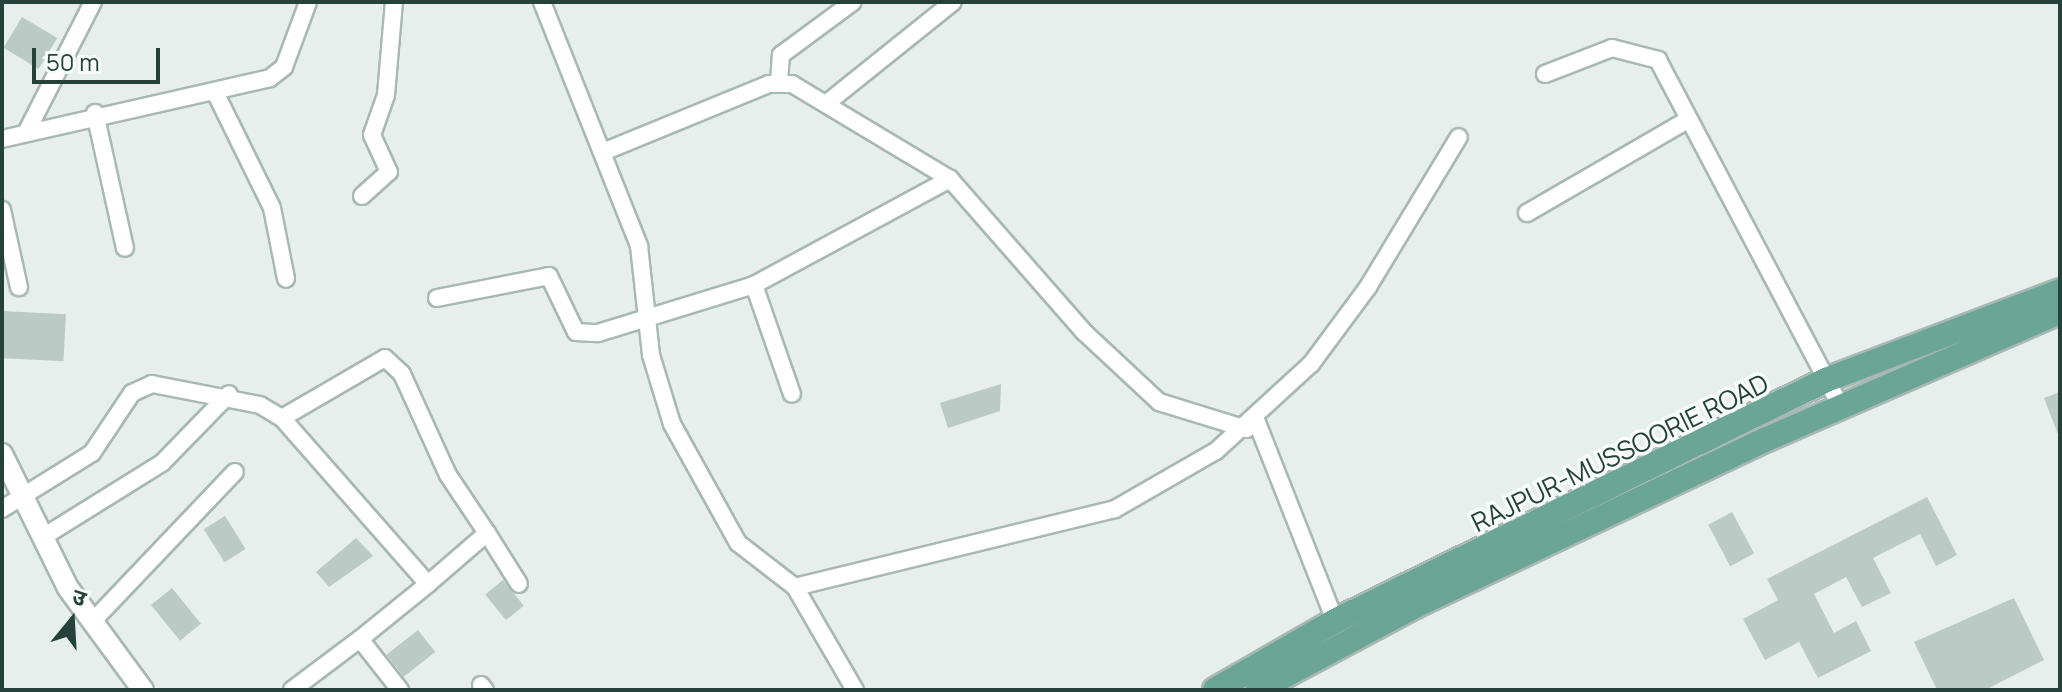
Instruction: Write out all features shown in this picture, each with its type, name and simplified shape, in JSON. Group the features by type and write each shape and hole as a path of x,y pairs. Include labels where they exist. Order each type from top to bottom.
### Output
{"main road":[{"name":"RAJPUR-MUSSOORIE ROAD","path":"1215,690 1335,621 1826,380 2060,291"},
{"name":"RAJPUR-MUSSOORIE ROAD","path":"1258,690 1415,606 1840,405 2060,312"}],"street":[{"path":"26,133 93,2"},
{"path":"2,139 95,113 215,92 270,78 284,67 308,2"},
{"path":"362,196 389,172 372,135 386,95 394,2"},
{"path":"542,2 639,246 645,322 672,424 738,543 795,587 855,690"},
{"path":"779,82 781,55 853,2"},
{"path":"827,103 953,2"},
{"path":"1545,74 1632,47 1658,60 1840,405"},
{"path":"603,152 779,82 827,103 950,179 1127,376 1196,419 1252,425"},
{"path":"215,92 272,208 286,279"},
{"path":"95,113 125,248"},
{"path":"1527,213 1689,119"},
{"path":"795,587 1115,509 1252,425 1311,364 1368,287 1459,137"},
{"path":"437,298 549,276 576,332 645,322 754,285 950,179"},
{"path":"2,210 19,287"},
{"path":"754,285 792,394"},
{"path":"282,418 385,358 402,374 448,475 519,584"},
{"path":"2,509 21,493 92,453 132,393 176,383 229,394 282,418 428,584"},
{"path":"43,537 162,463 229,394"},
{"path":"1252,425 1335,621"},
{"path":"2,454 43,537 92,622 143,690"},
{"path":"92,622 235,472"},
{"path":"292,690 360,639 487,533"},
{"path":"360,639 400,690"}],"building":[{"path":"22,17 57,38 39,69 3,48"},
{"path":"2,311 66,314 63,361 2,358"},
{"path":"1001,384 1000,411 948,428 940,403"},
{"path":"2060,392 2060,437 2059,437 2044,398"},
{"path":"1927,497 1957,555 1936,566 1920,534 1873,558 1891,593 1862,607 1846,577 1814,594 1834,633 1856,621 1871,651 1818,678 1799,642 1765,660 1743,619 1778,600 1767,579"},
{"path":"1732,512 1754,553 1730,566 1708,525"},
{"path":"225,516 246,549 224,562 204,529"},
{"path":"356,538 373,556 329,587 316,572"},
{"path":"503,580 524,606 506,620 485,594"},
{"path":"172,588 201,624 180,641 151,605"},
{"path":"2014,598 2044,660 1985,690 1937,690 1914,642"},
{"path":"418,630 435,652 404,677 386,655"}]}
